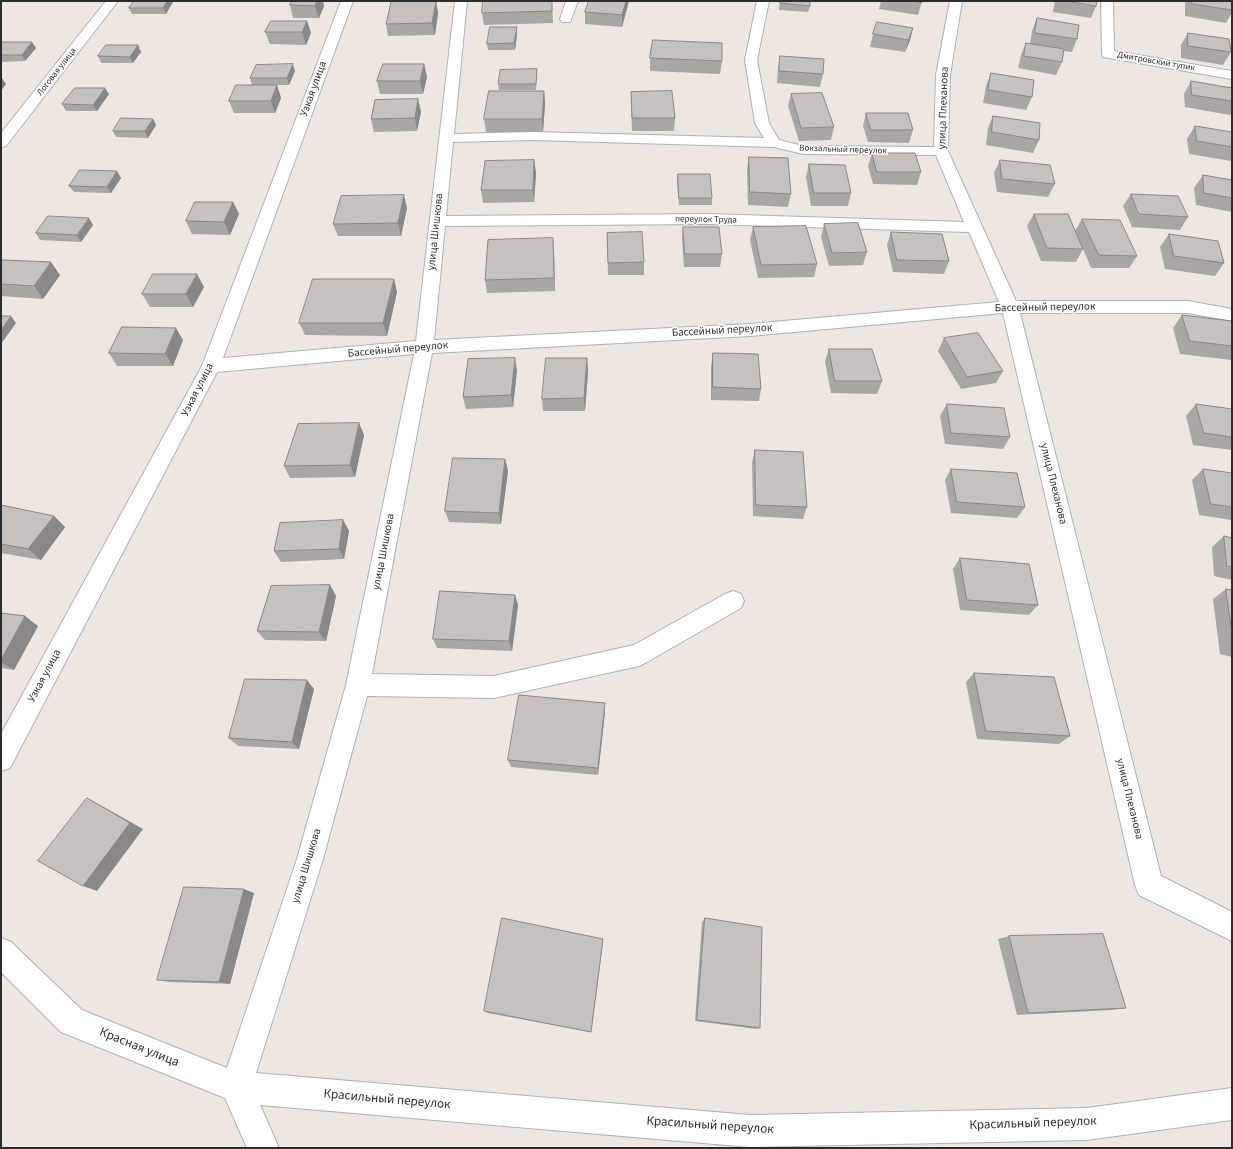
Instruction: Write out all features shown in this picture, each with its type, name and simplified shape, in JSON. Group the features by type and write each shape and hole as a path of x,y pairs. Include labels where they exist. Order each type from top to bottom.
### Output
{"street":[{"name":"Логовая улица","path":"1,143 112,1"},
{"name":"Узкая улица","path":"1,759 211,366 347,1"},
{"name":"улица Шишкова","path":"236,1087 310,859 358,685 424,347 461,1"},
{"path":"566,19 572,1"},
{"path":"763,1 751,60 762,123 774,143"},
{"name":"улица Плеханова","path":"956,1 943,75 941,151 1010,307 1150,885 1232,927"},
{"name":"Дмитровский тупик","path":"1107,1 1108,54 1232,75"},
{"name":"Вокзальный переулок","path":"446,138 533,136 774,143 803,150 941,151"},
{"name":"переулок Труда","path":"437,221 708,219 975,227"},
{"name":"Бассейный переулок","path":"211,366 424,347 750,330 1010,307 1188,307 1232,315"},
{"path":"358,685 494,687 593,665 639,654 733,601"},
{"name":"Красная улица","path":"1,952 72,1021 236,1087"},
{"path":"236,1087 263,1148"},
{"name":"Красильный переулок","path":"236,1087 750,1131 1087,1124 1232,1104"}],"building":[{"path":"134,1 167,1 163,8 129,8"},
{"path":"292,1 317,1 315,6 290,5"},
{"path":"436,1 432,23 386,24 391,2"},
{"path":"483,1 552,1 552,11 482,13"},
{"path":"589,1 626,1 622,15 585,12"},
{"path":"780,1 810,1 810,6 780,3"},
{"path":"1067,1 1097,1 1096,6"},
{"path":"1192,1 1232,1 1232,10 1192,4"},
{"path":"1037,18 1079,25 1077,39 1035,33"},
{"path":"271,21 307,21 302,32 265,32"},
{"path":"877,22 913,28 908,40 873,34"},
{"path":"490,27 517,27 514,43 487,44"},
{"path":"1188,33 1229,39 1231,52 1188,46"},
{"path":"653,40 722,43 722,61 650,58"},
{"path":"1,42 32,42 22,55 1,55"},
{"path":"1026,43 1064,49 1062,62 1024,56"},
{"path":"106,45 138,45 130,57 98,56"},
{"path":"780,56 824,59 823,74 779,71"},
{"path":"293,64 287,78 250,78 256,65"},
{"path":"383,64 424,64 420,81 377,81"},
{"path":"537,69 536,84 498,84 500,70"},
{"path":"991,73 1034,80 1032,97 988,90"},
{"path":"1191,81 1232,88 1232,101 1192,95"},
{"path":"236,85 277,85 271,101 229,101"},
{"path":"75,88 105,88 93,105 62,104"},
{"path":"489,91 544,91 542,119 484,119"},
{"path":"672,91 675,118 632,118 631,92"},
{"path":"822,93 834,127 801,128 791,94"},
{"path":"418,99 415,118 371,119 375,100"},
{"path":"866,113 908,113 913,130 871,130"},
{"path":"993,116 1040,123 1039,140 992,132"},
{"path":"121,118 153,119 145,131 113,131"},
{"path":"1195,126 1232,132 1232,147 1197,141"},
{"path":"872,153 915,153 921,172 877,172"},
{"path":"749,157 788,158 791,194 750,192"},
{"path":"534,160 533,190 481,190 485,161"},
{"path":"1000,160 1050,165 1055,184 1002,179"},
{"path":"809,164 845,165 851,193 814,193"},
{"path":"80,170 117,171 107,187 69,186"},
{"path":"678,174 710,174 712,198 679,198"},
{"path":"1203,175 1232,180 1232,198 1204,193"},
{"path":"1131,194 1178,196 1188,217 1139,214"},
{"path":"404,195 398,223 333,224 341,196"},
{"path":"195,202 233,202 224,222 186,221"},
{"path":"1034,214 1068,214 1083,249 1047,248"},
{"path":"48,216 89,218 77,235 36,233"},
{"path":"1082,219 1120,220 1137,256 1099,255"},
{"path":"858,223 867,252 832,253 824,224"},
{"path":"806,226 817,264 761,265 753,227"},
{"path":"683,227 719,227 722,254 685,254"},
{"path":"642,232 644,262 608,263 607,233"},
{"path":"891,232 942,234 949,261 897,260"},
{"path":"1169,234 1218,241 1224,263 1174,256"},
{"path":"553,238 554,278 485,280 488,240"},
{"path":"2,260 51,262 34,286 1,284"},
{"path":"153,274 197,274 186,294 142,294"},
{"path":"313,279 394,279 383,323 299,323"},
{"path":"1182,315 1232,321 1232,346 1190,341"},
{"path":"1,316 11,316 1,330"},
{"path":"122,327 176,328 165,354 109,353"},
{"path":"978,333 1003,371 967,377 944,338"},
{"path":"829,349 872,349 882,381 835,381"},
{"path":"713,353 758,354 761,389 713,387"},
{"path":"515,358 511,395 463,397 468,359"},
{"path":"546,358 587,358 584,398 542,399"},
{"path":"947,404 1004,408 1010,437 951,433"},
{"path":"1196,404 1232,409 1232,437 1204,433"},
{"path":"359,423 350,465 284,466 298,424"},
{"path":"755,450 803,452 807,507 756,505"},
{"path":"453,458 505,459 499,513 445,511"},
{"path":"951,469 1017,473 1025,507 957,502"},
{"path":"1203,469 1232,473 1232,507 1211,504"},
{"path":"1,505 54,516 28,549 1,544"},
{"path":"343,520 339,549 274,551 280,523"},
{"path":"1224,536 1232,538 1232,567 1227,566"},
{"path":"960,558 1029,564 1038,605 967,600"},
{"path":"330,585 319,632 257,631 271,586"},
{"path":"1226,589 1232,590 1232,633"},
{"path":"440,591 515,595 509,641 433,639"},
{"path":"1,613 25,616 1,660"},
{"path":"974,673 1054,677 1070,736 986,731"},
{"path":"245,679 307,680 292,742 229,738"},
{"path":"519,695 605,703 598,768 508,760"},
{"path":"87,798 130,823 83,886 38,861"},
{"path":"184,887 244,889 219,982 157,980"},
{"path":"502,918 603,939 591,1032 484,1011"},
{"path":"705,918 762,927 760,1028 697,1020"},
{"path":"1103,934 1126,1008 1028,1013 1009,936"}]}
